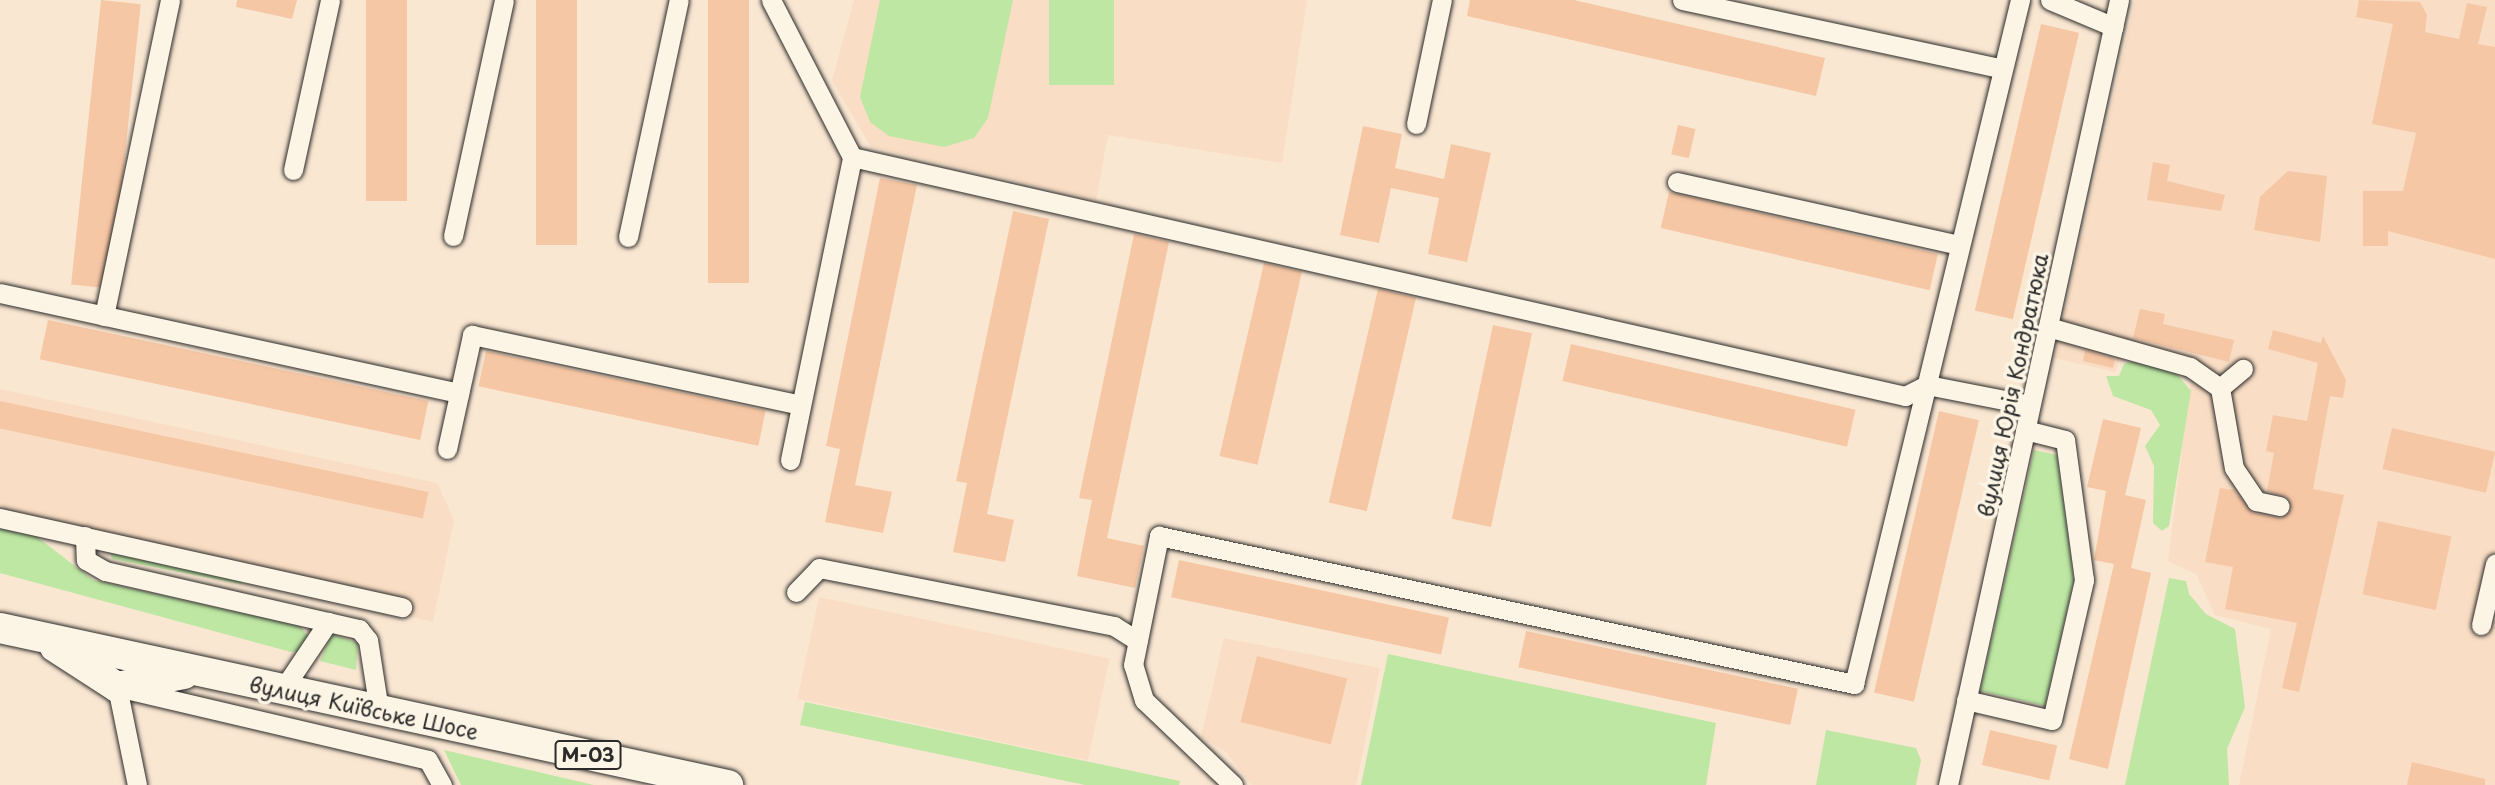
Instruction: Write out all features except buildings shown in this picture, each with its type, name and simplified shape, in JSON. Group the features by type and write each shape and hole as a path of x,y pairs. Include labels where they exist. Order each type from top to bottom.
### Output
{"highway":[{"name":"вулиця Київське Шосе","path":"11,631 728,785"},
{"path":"11,631 60,649 117,687 173,675 221,676"}],"street":[{"path":"103,316 170,0"},
{"path":"293,170 330,0"},
{"path":"453,236 504,0"},
{"path":"628,237 679,0"},
{"path":"771,0 852,157 790,460"},
{"path":"1416,124 1442,0"},
{"path":"1682,0 2003,69"},
{"path":"1235,755 1229,779 1144,700 1133,665 1159,536 1854,684 1927,385 1958,245 2020,0"},
{"path":"2050,0 2114,27"},
{"name":"вулиця Юрія Кондратюка","path":"1949,784 2119,0"},
{"path":"852,157 1905,396 1927,385 2030,404"},
{"path":"1677,181 1958,245"},
{"path":"0,293 459,393"},
{"path":"2048,327 2190,367 2220,388 2234,468 2256,501 2279,506"},
{"path":"447,449 472,335 802,405"},
{"path":"2220,388 2243,369"},
{"path":"1966,700 2052,720 2084,580 2065,440 2025,430"},
{"path":"0,517 402,607"},
{"path":"85,537 83,554 97,569 359,629 368,640 379,710"},
{"path":"796,592 819,568 1114,626 1138,640"},
{"path":"2481,625 2495,568"},
{"path":"251,604 257,575"},
{"path":"283,689 328,622"},
{"path":"137,785 117,687 428,760 442,785"}],"shaded area":[{"path":"854,0 1307,0 1282,163 1108,135 1096,200 871,147 832,81"},
{"path":"2135,0 2495,0 2495,785 2239,785 2271,629 2215,615 2196,574 2168,561 2191,379 2121,355 2115,372 2054,358"},
{"path":"0,389 437,483 454,520 433,622 0,523"},
{"path":"819,597 1110,659 1088,760 797,699"},
{"path":"1224,638 1380,668 1356,785 1252,785 1225,751 1201,737"}],"green space":[{"path":"880,0 1013,0 988,118 974,138 944,147 889,136 870,122 860,97"},
{"path":"1049,0 1114,0 1114,85 1049,85"},
{"path":"2136,360 2175,372 2191,391 2169,526 2162,531 2153,523 2154,466 2145,446 2160,425 2151,410 2113,396 2106,376 2119,376 2124,364"},
{"path":"2034,450 2057,455 2074,580 2045,706 1980,691"},
{"path":"0,528 36,536 93,580 300,626 308,636 300,651 291,652 0,573"},
{"path":"110,550 241,581 241,584 112,559"},
{"path":"2169,578 2186,581 2189,594 2206,614 2235,629 2245,707 2227,749 2229,785 2125,785"},
{"path":"332,634 358,643 356,670 320,661"},
{"path":"1388,654 1716,723 1706,785 1361,785"},
{"path":"805,702 1180,781 1179,785 1085,785 800,725"},
{"path":"1826,730 1916,748 1921,760 1916,785 1816,785"},
{"path":"444,750 594,785 461,785"}]}
